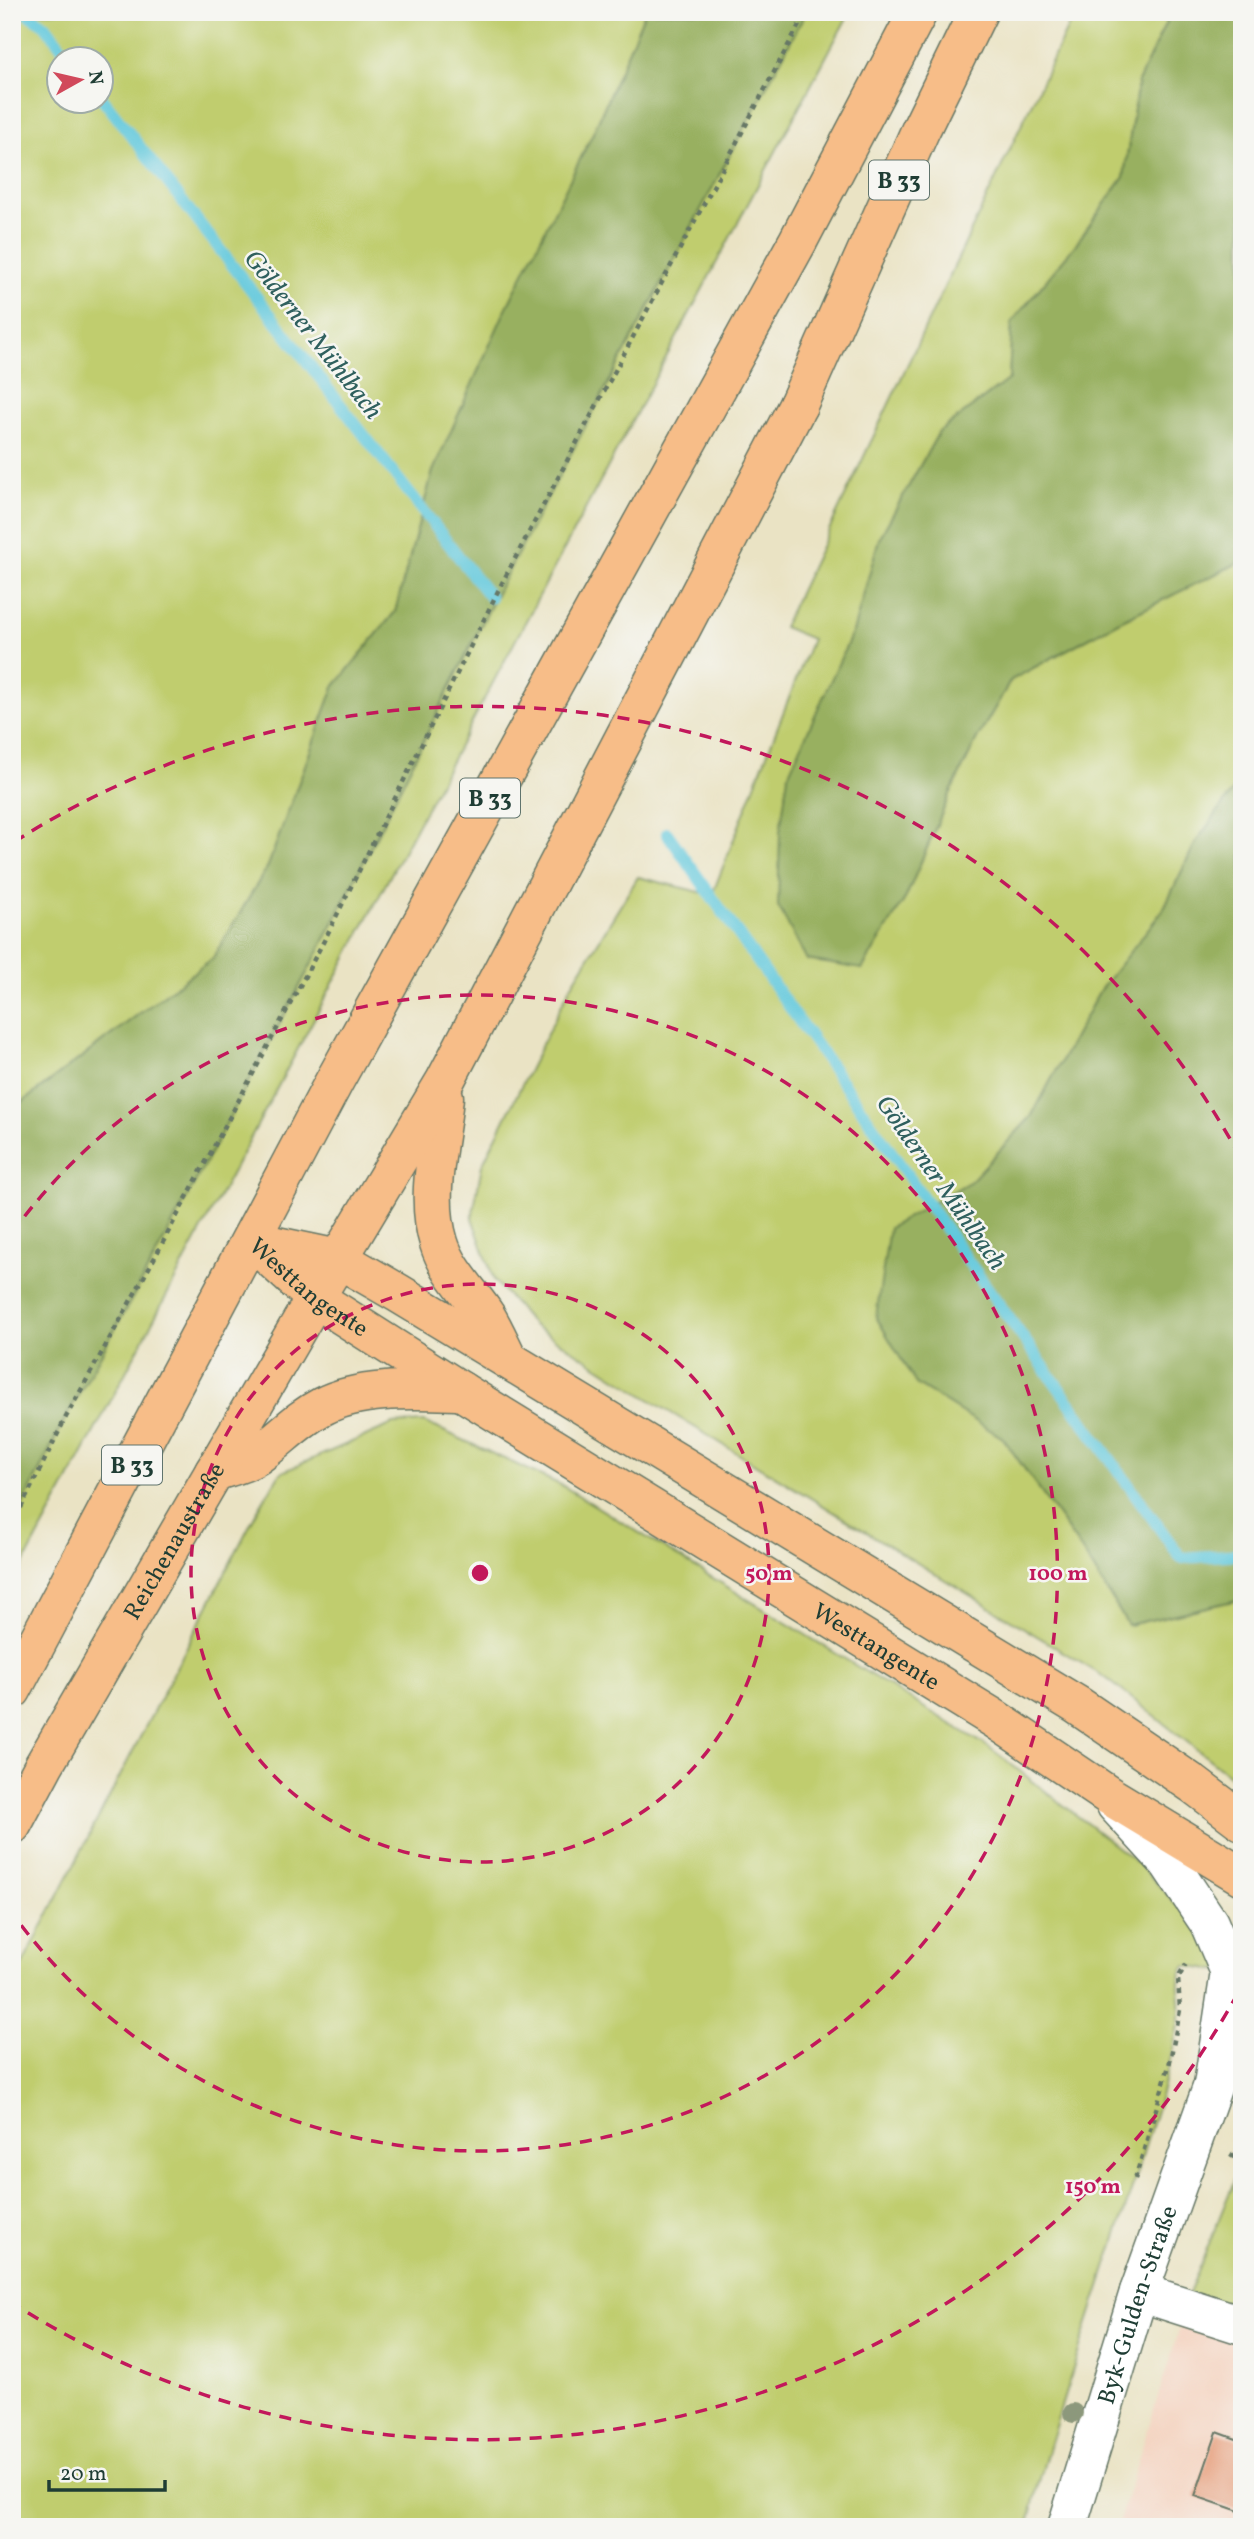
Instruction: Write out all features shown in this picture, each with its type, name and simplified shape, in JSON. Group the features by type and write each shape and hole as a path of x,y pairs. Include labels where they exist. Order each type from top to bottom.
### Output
{"main road":[{"name":"B 33","path":"12,1690 335,1080 799,241 918,12"},
{"name":"B 33","path":"340,1259 445,1081 798,405 920,131 978,12"},
{"path":"445,1081 433,1185 434,1220 439,1245 456,1275 487,1318 508,1360"},
{"name":"Westtangente","path":"251,1240 340,1259 1077,1705 1242,1821"},
{"name":"Westtangente","path":"251,1240 315,1298 461,1391 995,1719 1108,1795 1242,1876"},
{"name":"Reichenaustraße","path":"12,1825 44,1765 340,1259"},
{"path":"214,1472 258,1455 295,1423 326,1404 362,1394 390,1391 461,1391"}],"street":[{"path":"1108,1795 1168,1863 1236,1964"},
{"name":"Byk-Gulden-Straße","path":"1067,2527 1139,2292 1213,2085 1236,1964"},
{"name":"Byk-Gulden-Straße","path":"1213,2085 1242,2048"},
{"path":"1139,2292 1242,2325"}],"path":[{"path":"12,1526 66,1417 162,1245 327,935 502,583 806,12"}],"shaded area":[{"path":"1185,2311 1242,2328 1242,2527 1117,2527"}],"green space":[{"path":"12,12 645,12 594,131 433,471 395,612 334,687 268,866 213,958 12,1110"},
{"path":"645,12 806,12 502,583 327,935 66,1417 12,1526 12,1110 213,958 268,866 334,687 395,612 433,471 504,313 594,131"},
{"path":"806,12 850,12 12,1586 12,1526 66,1417 327,935 502,583"},
{"path":"1075,12 1171,12 1138,82 1124,177 1073,248 1012,322 1009,379 939,432 879,539 854,629 822,702 863,968 906,897 950,794 977,739 1011,680 1116,623 1242,561 1242,782 1196,842 1163,910 1100,990 1031,1117 971,1181 889,1228 916,1384 1003,1438 1083,1552 1128,1625 1237,1600 1242,1602 1242,1785 1106,1678 668,1411 533,1325 494,1280 472,1218 482,1165 571,986 638,877 712,895 812,639 783,627"},
{"path":"1171,12 1242,12 1242,561 1116,623 1011,680 977,739 950,794 906,897 862,969 807,960 778,906 780,832 788,775 854,629 879,539 939,432 1009,379 1012,322 1073,248 1124,177 1138,82"},
{"path":"1239,782 1242,782 1242,1602 1237,1600 1128,1625 1083,1552 1003,1438 916,1384 876,1317 889,1228 971,1181 1031,1117 1100,990 1163,910 1196,842"},
{"path":"424,1422 563,1486 990,1748 1139,1864 1182,1910 1230,1972 1186,1965 1182,1972 1179,2018 1168,2068 1060,2412 1027,2527 12,2527 12,1985 255,1515 280,1473 393,1424"},
{"path":"1242,2168 1242,2313 1188,2296 1235,2179"}],"building":[{"path":"1217,2432 1242,2441 1242,2512 1195,2496"}],"waterway":[{"name":"Gölderner Mühlbach","path":"24,12 45,25 61,46"},
{"name":"Gölderner Mühlbach","path":"116,116 490,597"},
{"name":"Gölderner Mühlbach","path":"667,833 1181,1558 1242,1554"}]}
